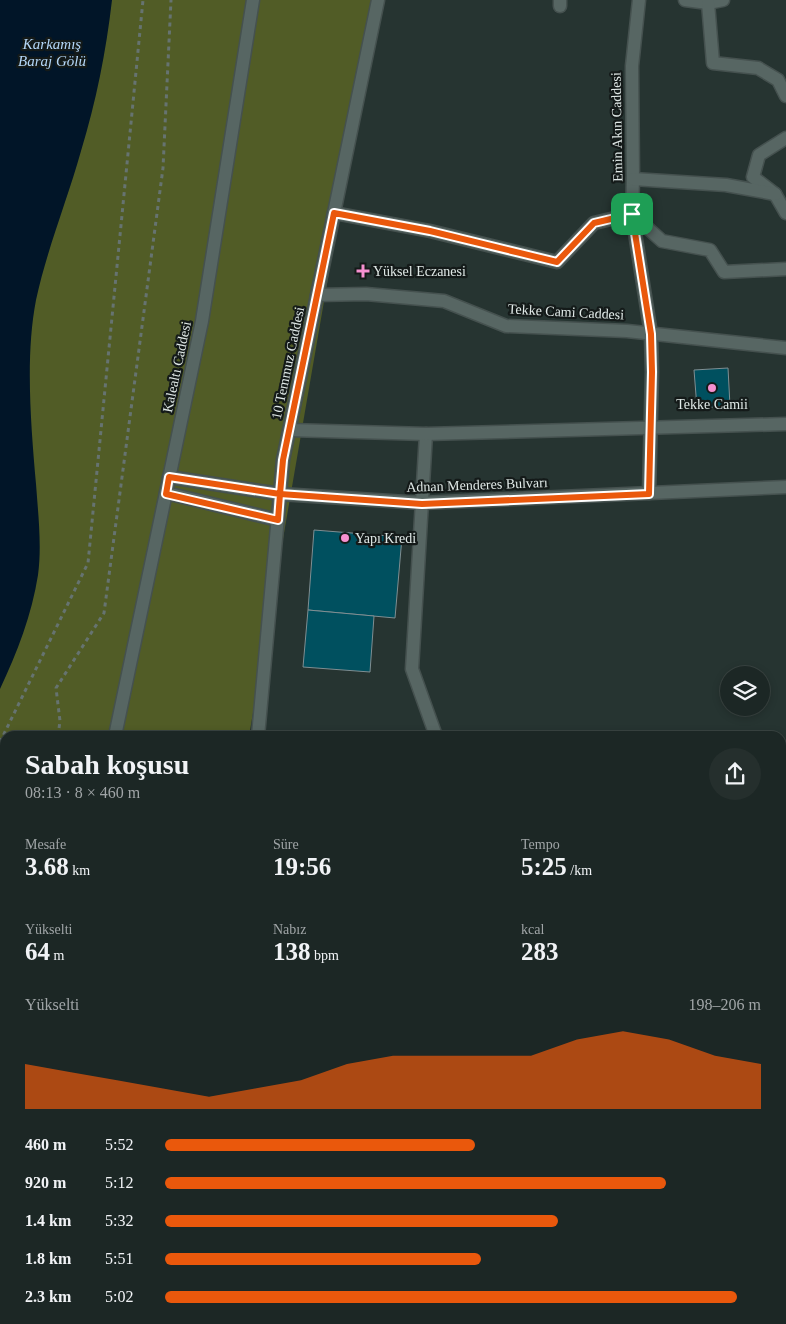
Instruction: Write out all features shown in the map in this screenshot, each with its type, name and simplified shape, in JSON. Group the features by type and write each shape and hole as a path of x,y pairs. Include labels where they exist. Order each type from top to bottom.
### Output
{"street":[{"name":"Kalealtı Caddesi","path":"116,731 202,321 253,0"},
{"name":"10 Temmuz Caddesi","path":"258,731 283,460 378,0"},
{"name":"Emin Akın Caddesi","path":"639,0 632,66 634,179 632,214 651,334 649,494"},
{"path":"685,0 708,3 723,0"},
{"path":"708,3 713,63 758,68 778,80 786,96"},
{"path":"786,138 759,155 753,177 775,194 786,212"},
{"path":"634,179 726,185 775,194"},
{"path":"334,213 430,231 557,262 594,223 632,214 662,241 710,250 724,272 786,269"},
{"name":"Tekke Cami Caddesi","path":"317,295 366,294 444,301 506,326 651,334 786,348"},
{"path":"290,430 426,434 786,424"},
{"path":"426,434 412,669 434,731"},
{"name":"Adnan Menderes Bulvarı","path":"169,477 280,494 422,504 786,487"},
{"path":"166,494 278,520"}],"path":[{"path":"5,731 88,563 143,0"},
{"path":"59,731 60,721 56,688 104,613 163,168 172,0"}],"green space":[{"path":"66,0 376,0 250,731 0,731 0,359"}],"water":[{"name":"Karkamış Baraj Gölü","path":"0,0 112,0 104,58 96,95 36,300 31,345 30,392 39,529 38,575 28,619 0,689"}],"building":[{"name":"Tekke Camii","path":"728,368 730,406 697,408 694,370"},
{"path":"314,530 402,537 395,618 308,610"},
{"path":"308,610 374,616 370,672 303,667"}],"place":[{"name":"Yüksel Eczanesi","path":"363,271"},
{"name":"Tekke Camii","path":"712,388"},
{"name":"Yapı Kredi","path":"345,538"}],"route":[{"path":"632,214 594,223 579,241 557,262 430,231 334,213 283,460 280,494 169,477 166,494 278,520 280,494 422,504 649,494 651,334 632,214"}]}
